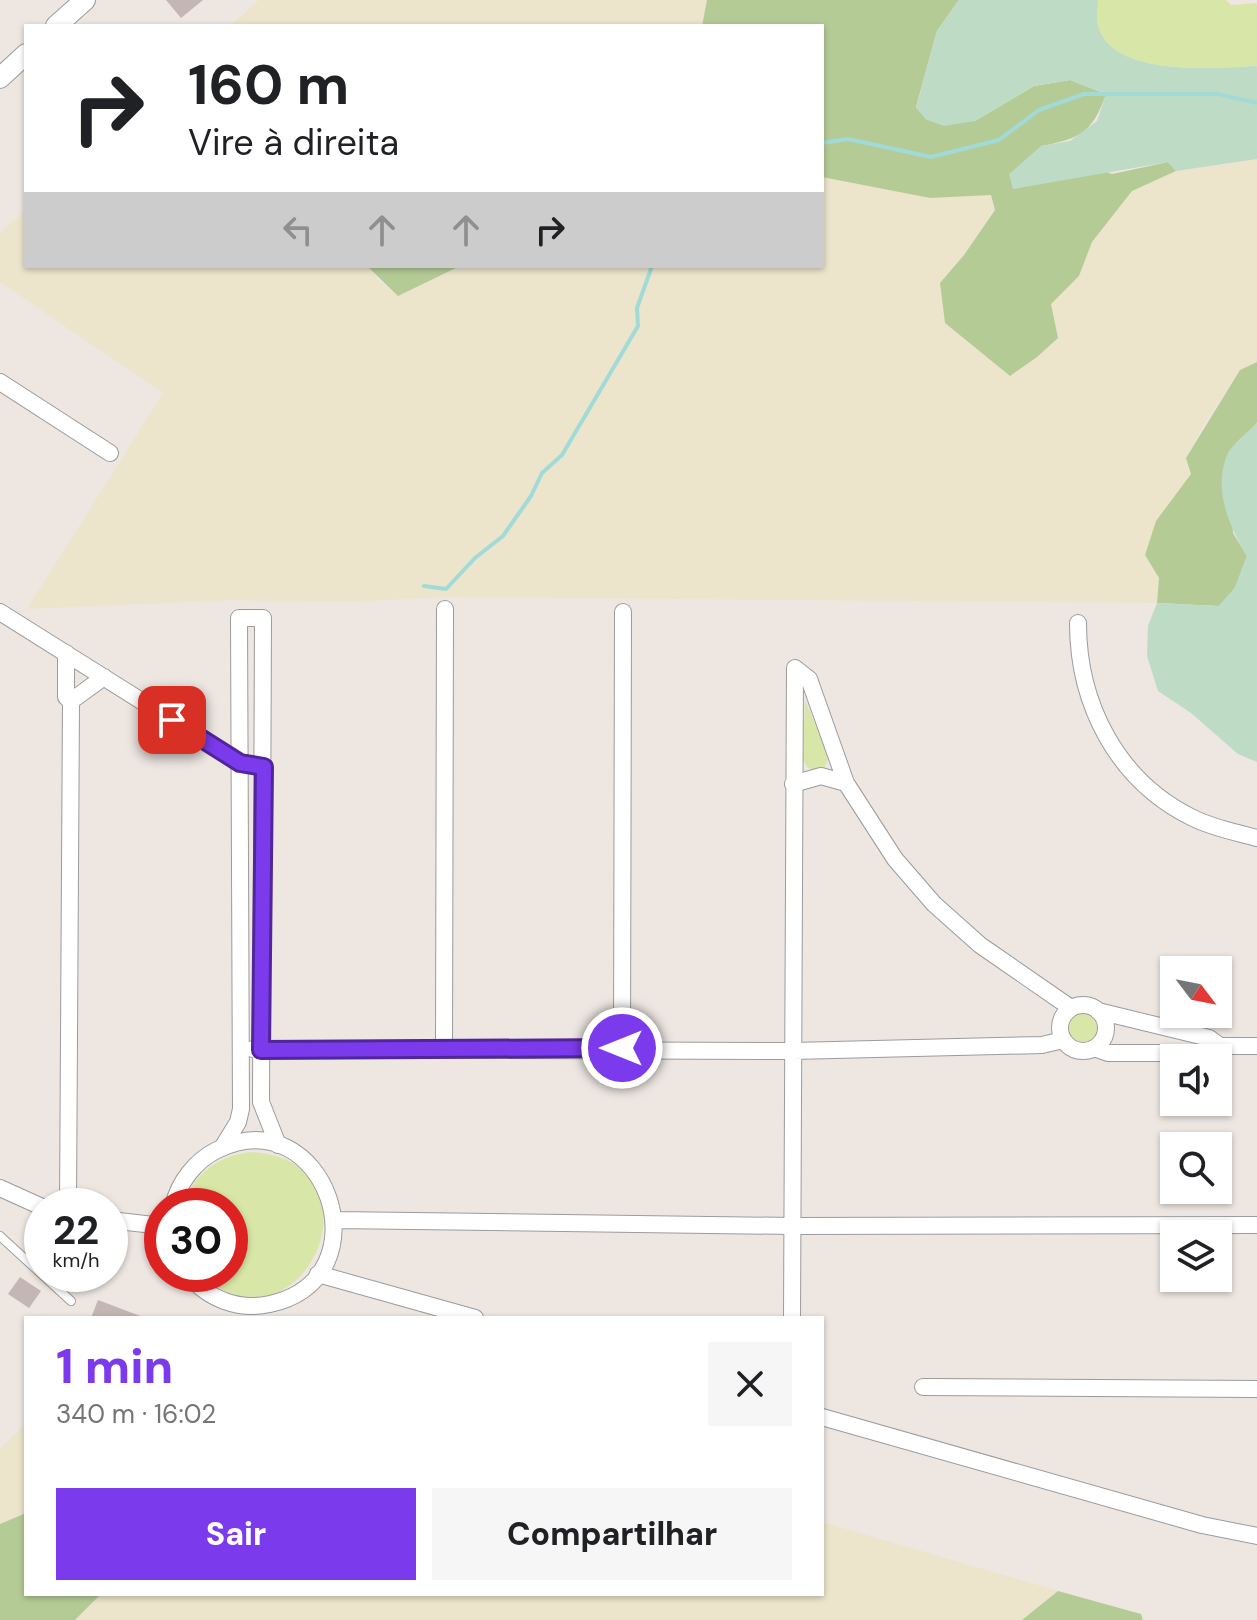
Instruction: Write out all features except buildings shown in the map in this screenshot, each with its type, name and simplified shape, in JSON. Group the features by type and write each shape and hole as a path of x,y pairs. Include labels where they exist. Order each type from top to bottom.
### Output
{"street":[{"path":"58,24 82,1"},
{"path":"0,78 24,56"},
{"path":"0,382 110,453"},
{"path":"444,1049 445,609"},
{"path":"0,612 240,763 264,767"},
{"path":"622,1048 623,612"},
{"path":"222,1148 238,1122 241,1109 239,618 263,618 261,1102 278,1145"},
{"path":"1078,623 1080,666 1092,708 1125,764 1173,807 1211,825 1257,838"},
{"path":"66,653 66,697 71,701"},
{"path":"792,1316 795,668 809,679 846,783 877,834 934,904 980,945 1071,1008"},
{"path":"71,701 104,677"},
{"path":"68,1188 71,701"},
{"path":"793,784 821,776 846,783"},
{"path":"1160,1053 1073,1049 1063,1040 1061,1019 1071,1008 1085,1005 1098,1011 1209,1038 1217,1044"},
{"path":"1094,1048 1106,1031 1098,1011"},
{"path":"242,1047 261,1050 622,1048 793,1051 1042,1045 1063,1040"},
{"path":"1232,1046 1257,1046"},
{"path":"181,1188 188,1174 209,1154 222,1148 250,1142 278,1145 303,1159 322,1179 333,1206 335,1220 331,1248 318,1274 297,1293 270,1304 242,1306 209,1292"},
{"path":"0,1188 24,1199"},
{"path":"335,1220 792,1226 1257,1225"},
{"path":"318,1274 468,1316"},
{"path":"923,1387 1257,1389"},
{"path":"824,1418 1202,1525 1257,1536"}],"lane":[{"path":"0,1236 71,1301"}],"shaded area":[{"path":"259,0 707,0 702,24 232,24"},
{"path":"1257,159 1257,362 1240,370 1206,421 1186,458 1191,474 1145,555 1159,578 1157,603 448,597 344,602 233,600 27,609 163,393 0,282 0,233 24,212 24,268 369,268 398,296 456,268 824,268 824,177 930,198 991,195 995,209 964,255 940,283 945,323 1010,376 1050,304 1079,276 1092,242 1132,191 1176,171"},
{"path":"24,1425 24,1514 0,1524 0,1449"},
{"path":"824,1523 1058,1591 1022,1620 75,1620 99,1596 824,1596"}],"green space":[{"path":"707,0 959,0 937,31 916,107 927,120 975,121 1034,86 1070,80 1106,94 1101,107 1083,132 1041,146 1112,174 1168,162 1176,171 1132,191 1092,242 1079,276 1051,304 1058,338 1010,376 945,323 940,283 995,210 991,195 930,198 824,177 824,24 702,24"},
{"path":"959,0 1098,0 1098,25 1107,42 1123,54 1143,62 1167,66 1257,66 1257,159 1176,171 1168,162 1013,189 1009,174 1041,146 1070,141 1097,121 1106,94 1070,80 1034,86 975,121 944,126 927,120 916,108 937,31"},
{"path":"1098,0 1226,0 1231,5 1257,3 1257,66 1167,66 1143,62 1123,54 1107,42 1098,25"},
{"path":"369,268 456,268 398,296"},
{"path":"1257,362 1257,423 1228,453 1233,533 1247,556 1235,588 1219,606 1157,603 1159,578 1145,555 1156,521 1191,474 1186,458 1240,370"},
{"path":"1257,423 1257,762 1238,754 1191,713 1158,691 1147,656 1148,626 1157,603 1219,606 1235,588 1247,556 1225,507 1223,468 1229,451"},
{"path":"805,700 829,757 824,769 815,771 807,767 803,758"},
{"path":"1083,1014 1093,1018 1097,1028 1093,1038 1083,1042 1073,1038 1069,1028 1073,1018"},
{"path":"250,1152 293,1163 317,1188 324,1219 317,1251 298,1278 271,1295 237,1296 230,1292 248,1292 248,1188 191,1188 208,1168 238,1154"},
{"path":"24,1514 24,1596 99,1596 75,1620 0,1620 0,1524"},
{"path":"1058,1591 1141,1614 1143,1620 1022,1620"}],"waterway":[{"path":"824,143 848,139 931,157 999,140 1039,110 1084,94 1218,94 1257,103"},
{"path":"424,586 446,589 475,558 503,536 531,496 542,473 562,455 638,326 637,308 651,268"}],"route":[{"path":"172,720 240,763 264,767 261,1050 622,1048"}]}
